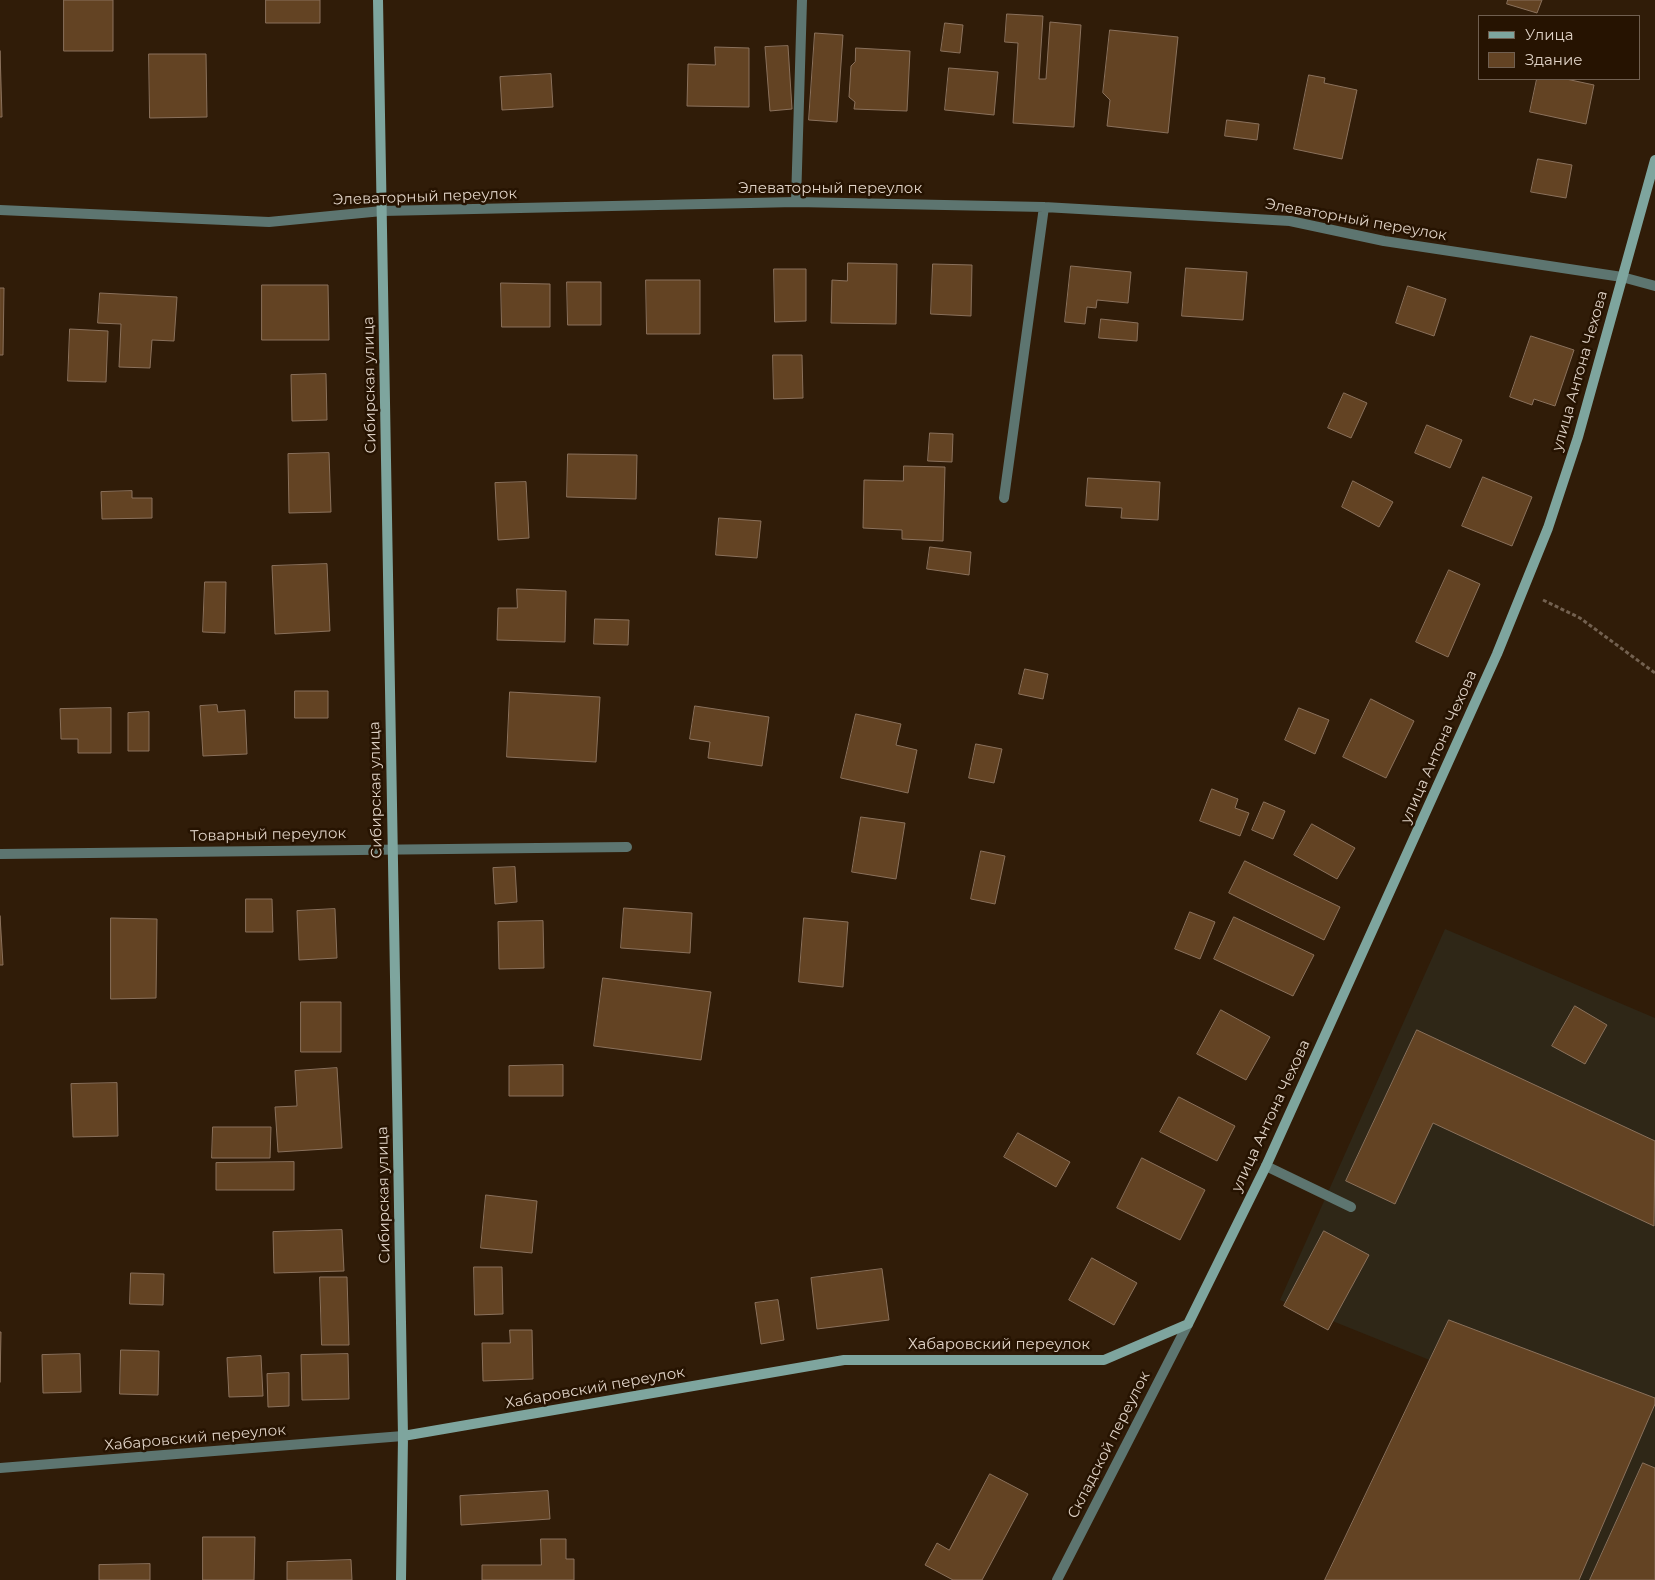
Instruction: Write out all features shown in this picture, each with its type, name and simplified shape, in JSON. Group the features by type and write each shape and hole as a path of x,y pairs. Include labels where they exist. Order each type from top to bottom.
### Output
{"street":[{"name":"Сибирская улица","path":"378,0 404,1436 402,1580"},
{"path":"796,202 802,0"},
{"name":"улица Антона Чехова","path":"1188,1324 1266,1166 1493,664 1548,528 1578,437 1655,160"},
{"name":"Элеваторный переулок","path":"0,210 269,222 382,211 796,202 1044,207 1290,221 1384,241 1622,277 1655,286"},
{"path":"1004,498 1044,207"},
{"name":"Товарный переулок","path":"0,854 392,848 627,847"},
{"path":"1266,1166 1351,1207"},
{"name":"Хабаровский переулок","path":"0,1468 404,1436 844,1360 1104,1360 1188,1324"},
{"name":"Складской переулок","path":"1056,1580 1188,1324"}],"path":[{"path":"1521,595 1548,601 1580,618 1655,674"}],"shaded area":[{"path":"1445,929 1655,1018 1655,1580 1365,1580 1452,1369 1280,1300"}],"building":[{"path":"64,0 113,0 113,51 64,51"},
{"path":"266,0 320,0 320,23 266,23"},
{"path":"1508,0 1542,0 1537,13 1507,4"},
{"path":"1007,14 1043,16 1039,79 1046,79 1050,22 1081,25 1074,127 1013,123 1018,43 1005,42"},
{"path":"945,23 963,25 960,53 941,51"},
{"path":"1110,30 1178,37 1168,133 1107,126 1110,100 1103,93"},
{"path":"815,33 843,35 837,122 809,120"},
{"path":"788,46 792,109 770,111 765,47"},
{"path":"715,47 749,48 749,107 687,106 688,64 715,65"},
{"path":"856,48 910,51 907,111 854,109 855,102 849,97 851,66 855,62"},
{"path":"0,51 2,117 0,117"},
{"path":"149,54 206,54 207,117 150,118"},
{"path":"949,68 998,72 994,115 945,110"},
{"path":"551,74 553,107 502,110 500,77"},
{"path":"1309,75 1325,78 1324,83 1357,90 1342,159 1294,149"},
{"path":"1537,80 1571,80 1594,85 1586,124 1530,112"},
{"path":"1227,120 1259,124 1257,140 1225,136"},
{"path":"1538,159 1572,165 1566,198 1531,192"},
{"path":"848,263 897,264 896,324 831,323 832,280 847,281"},
{"path":"933,264 972,265 971,316 931,314"},
{"path":"1071,266 1131,272 1128,303 1097,300 1096,308 1087,307 1085,324 1065,322"},
{"path":"1186,268 1247,272 1243,320 1182,316"},
{"path":"774,269 806,269 806,321 775,322"},
{"path":"646,280 700,280 700,334 647,334"},
{"path":"567,282 601,282 601,325 568,325"},
{"path":"501,283 550,284 550,327 502,327"},
{"path":"262,285 328,285 329,340 262,340"},
{"path":"1408,286 1446,299 1434,336 1396,323"},
{"path":"0,288 4,288 3,355 0,355"},
{"path":"100,293 177,297 174,341 152,340 150,368 119,367 121,324 98,323"},
{"path":"1101,319 1138,323 1137,341 1099,338"},
{"path":"70,329 108,331 106,382 68,381"},
{"path":"1531,336 1574,350 1555,406 1534,399 1532,405 1510,397"},
{"path":"773,355 802,355 803,398 774,399"},
{"path":"326,374 327,420 292,421 291,375"},
{"path":"1344,393 1367,403 1351,438 1328,428"},
{"path":"1427,425 1462,440 1450,468 1415,453"},
{"path":"930,433 953,434 952,462 928,461"},
{"path":"329,453 331,512 289,513 288,454"},
{"path":"568,454 637,455 636,499 567,497"},
{"path":"904,466 945,467 943,541 902,539 902,530 863,528 864,480 903,481"},
{"path":"1483,477 1532,497 1512,546 1462,526"},
{"path":"1088,478 1160,482 1158,520 1121,518 1122,508 1086,506"},
{"path":"1353,481 1393,502 1379,527 1342,507"},
{"path":"526,482 529,538 498,540 495,483"},
{"path":"132,491 132,498 152,498 152,518 102,519 101,492"},
{"path":"719,518 761,521 757,558 716,555"},
{"path":"930,547 971,552 969,575 927,569"},
{"path":"327,564 330,631 275,634 272,566"},
{"path":"1449,570 1480,584 1448,657 1416,642"},
{"path":"205,582 226,582 225,633 203,632"},
{"path":"517,589 566,591 565,642 497,640 498,608 517,608"},
{"path":"595,619 629,620 628,645 594,644"},
{"path":"1025,669 1048,674 1043,699 1019,694"},
{"path":"295,691 328,691 328,718 295,718"},
{"path":"510,692 600,697 596,762 507,757"},
{"path":"1371,699 1414,721 1386,778 1343,757"},
{"path":"217,705 218,712 245,710 247,754 203,756 200,706"},
{"path":"695,706 769,717 762,766 708,758 710,742 690,739"},
{"path":"111,708 111,753 78,753 78,739 61,739 60,709"},
{"path":"1299,708 1329,720 1315,754 1285,740"},
{"path":"149,712 149,751 128,751 128,713"},
{"path":"856,714 901,724 896,745 917,750 908,793 841,778"},
{"path":"976,744 1002,749 994,783 969,778"},
{"path":"1212,789 1238,799 1235,808 1249,813 1240,836 1200,821"},
{"path":"1264,802 1285,811 1273,839 1252,830"},
{"path":"861,817 905,823 896,879 852,872"},
{"path":"1312,824 1355,848 1337,879 1294,855"},
{"path":"981,851 1005,856 995,904 971,899"},
{"path":"1245,861 1340,907 1324,940 1229,893"},
{"path":"515,867 517,902 495,904 493,868"},
{"path":"246,899 272,899 273,932 246,932"},
{"path":"624,908 692,913 690,953 621,948"},
{"path":"335,909 337,958 299,960 297,911"},
{"path":"1190,912 1215,922 1200,959 1175,949"},
{"path":"0,916 3,965 0,965"},
{"path":"1234,917 1314,955 1293,996 1214,959"},
{"path":"111,918 157,919 156,998 111,999"},
{"path":"804,918 848,922 843,987 799,982"},
{"path":"543,921 544,968 499,969 498,922"},
{"path":"603,978 711,992 701,1060 594,1046"},
{"path":"301,1002 341,1002 341,1052 301,1052"},
{"path":"1575,1006 1607,1025 1585,1064 1552,1046"},
{"path":"1221,1010 1270,1037 1246,1080 1197,1054"},
{"path":"1417,1030 1655,1141 1654,1226 1433,1123 1395,1204 1346,1181"},
{"path":"563,1065 563,1096 509,1096 509,1066"},
{"path":"337,1068 342,1148 278,1152 275,1107 297,1106 295,1071"},
{"path":"117,1083 118,1136 73,1137 71,1084"},
{"path":"1179,1097 1235,1126 1217,1161 1160,1132"},
{"path":"213,1127 271,1127 270,1158 212,1158"},
{"path":"1018,1133 1070,1162 1056,1187 1004,1157"},
{"path":"1142,1158 1205,1190 1180,1240 1117,1208"},
{"path":"294,1162 294,1190 216,1190 216,1163"},
{"path":"486,1195 537,1201 532,1253 481,1248"},
{"path":"342,1230 344,1271 274,1273 273,1232"},
{"path":"1324,1231 1369,1255 1328,1330 1284,1306"},
{"path":"1092,1258 1137,1283 1114,1325 1069,1300"},
{"path":"474,1267 502,1267 503,1314 475,1315"},
{"path":"882,1269 889,1320 817,1329 811,1278"},
{"path":"131,1273 164,1274 163,1305 130,1304"},
{"path":"320,1277 347,1277 349,1345 322,1345"},
{"path":"778,1300 784,1340 761,1344 755,1303"},
{"path":"1449,1320 1655,1398 1655,1404 1579,1580 1325,1580"},
{"path":"510,1330 532,1330 533,1379 483,1381 482,1343 510,1343"},
{"path":"0,1332 1,1332 0,1382"},
{"path":"121,1350 159,1351 158,1395 120,1394"},
{"path":"80,1354 81,1392 43,1393 42,1355"},
{"path":"348,1354 349,1399 302,1400 301,1355"},
{"path":"261,1356 263,1396 229,1397 227,1358"},
{"path":"289,1373 289,1406 268,1407 267,1374"},
{"path":"1643,1463 1655,1468 1655,1580 1590,1580"},
{"path":"990,1474 1028,1494 982,1580 953,1580 925,1565 937,1543 949,1550"},
{"path":"548,1491 550,1519 461,1525 460,1496"},
{"path":"203,1537 255,1537 254,1580 203,1580"},
{"path":"541,1539 566,1539 566,1559 574,1559 574,1580 482,1580 482,1565 541,1565"},
{"path":"351,1560 352,1580 287,1580 287,1562"},
{"path":"150,1564 150,1580 99,1580 99,1565"}]}
